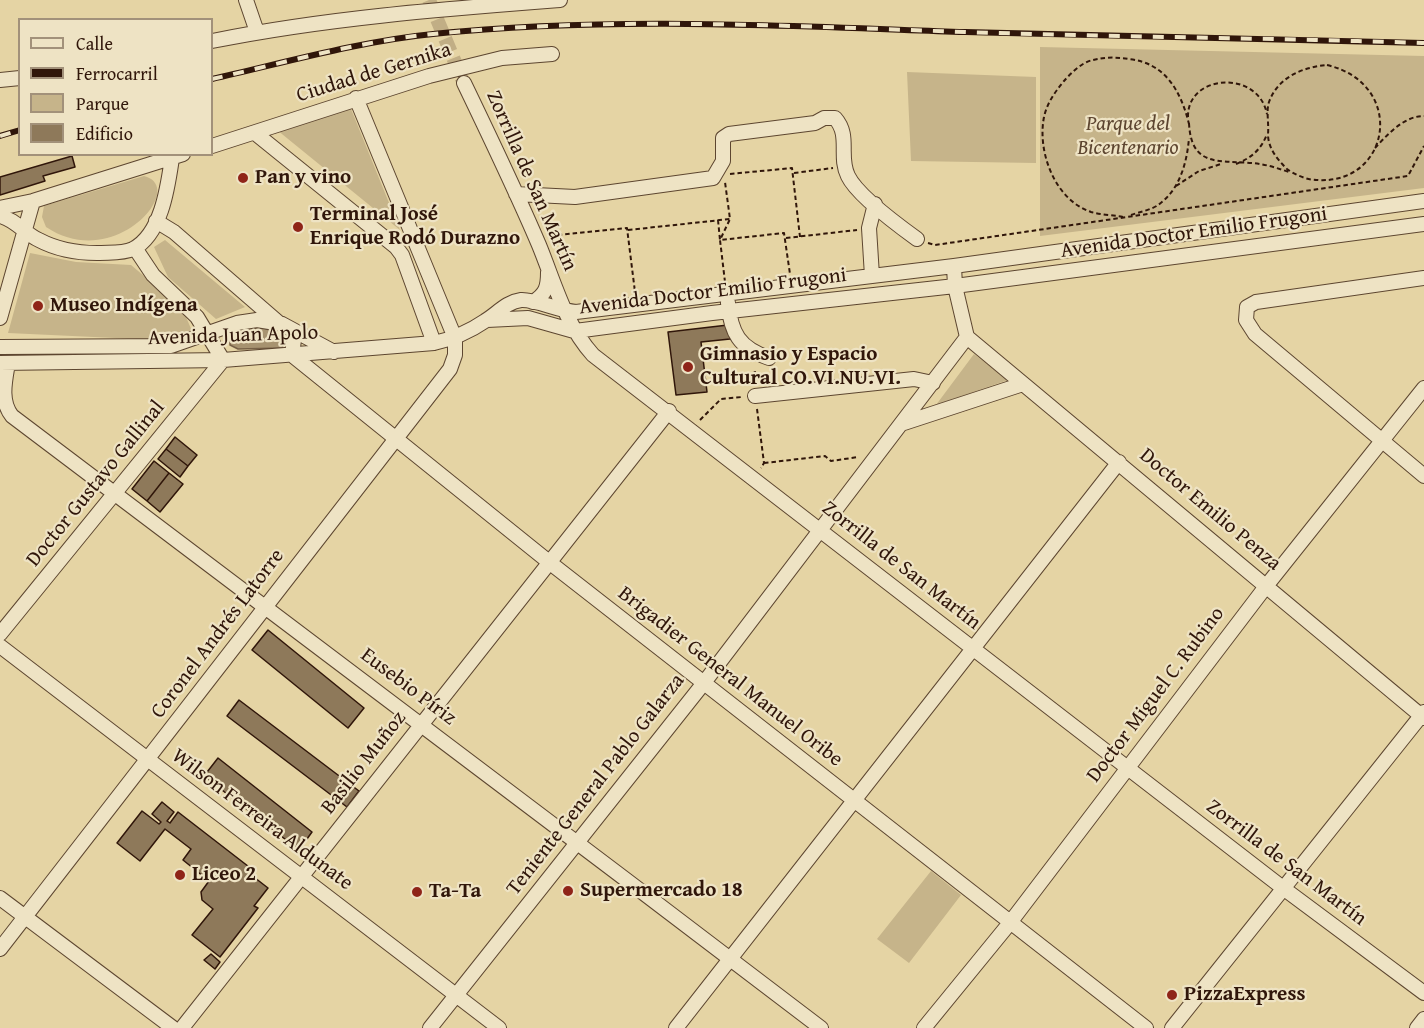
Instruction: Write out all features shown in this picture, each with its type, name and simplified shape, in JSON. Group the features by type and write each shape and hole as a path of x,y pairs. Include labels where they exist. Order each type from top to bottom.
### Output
{"street":[{"path":"246,0 257,32"},
{"path":"213,41 257,32 438,9 560,0"},
{"name":"Ciudad de Gernika","path":"213,146 356,98 492,60 552,54"},
{"path":"0,80 18,78"},
{"name":"Zorrilla de San Martín","path":"464,83 516,194 574,331 593,355 669,411 1283,888 1424,993"},
{"path":"356,98 455,338"},
{"path":"516,194 575,197 713,178 723,161 723,138 729,134 815,123 824,118 835,118 843,127 845,166 848,178 888,218 917,239"},
{"path":"255,133 396,247 402,255 434,343"},
{"path":"0,208 33,201 178,156"},
{"path":"0,216 13,221 38,240 57,247 86,253 122,252 135,248 156,221 178,156"},
{"path":"0,318 33,201"},
{"name":"Avenida Doctor Emilio Frugoni","path":"487,320 500,309 518,300 565,311 636,305 954,266 1424,201"},
{"path":"872,276 869,228 874,204"},
{"path":"156,221 174,232 282,324"},
{"name":"Avenida Doctor Emilio Frugoni","path":"487,320 528,318 574,331 955,286 1424,224"},
{"path":"135,248 149,270 190,309 224,360"},
{"path":"954,266 955,286 967,337"},
{"path":"533,302 542,297 548,288 549,270"},
{"path":"1424,278 1256,302 1247,307 1246,320 1256,334 1424,476"},
{"path":"727,295 730,327 741,342 756,354 769,358"},
{"name":"Avenida Juan Apolo","path":"0,347 171,346 237,323 257,320 282,324 336,353"},
{"path":"336,353 434,343 455,338 487,320"},
{"path":"292,355 295,332"},
{"name":"Teniente General Pablo Galarza","path":"430,1028 703,684 904,423 967,337"},
{"name":"Doctor Emilio Penza","path":"967,337 1423,715"},
{"name":"Coronel Andrés Latorre","path":"0,949 149,760 264,606 450,369 456,355 455,338"},
{"name":"Avenida Juan Apolo","path":"4,363 224,360 336,353"},
{"name":"Brigadier General Manuel Oribe","path":"292,355 394,440 703,684 1009,924 1146,1028"},
{"name":"Doctor Gustavo Gallinal","path":"0,634 224,360"},
{"name":"Eusebio Píriz","path":"4,363 5,408 115,494 422,723 576,844 821,1028"},
{"path":"755,396 914,379 933,383"},
{"path":"904,423 1023,384"},
{"name":"Doctor Miguel C. Rubino","path":"924,1028 1009,924 1267,585 1424,388"},
{"name":"Basilio Muñoz","path":"182,1028 669,411"},
{"path":"676,1028 1119,462"},
{"name":"Wilson Ferreira Aldunate","path":"0,646 499,1028"},
{"path":"1172,1028 1423,715"},
{"path":"0,898 173,1028"},
{"path":"1416,1028 1424,1018"}],"path":[{"path":"1189,124 1183,101 1167,76 1159,69 1138,60 1114,57 1091,60 1071,74 1052,96 1044,117 1045,149 1051,174 1064,192 1090,212 1126,217 1158,205 1174,188 1199,171 1221,164 1268,165 1310,180 1329,181 1348,176 1364,165 1375,148 1395,128 1418,116 1424,116"},
{"path":"1292,172 1277,159 1268,142 1269,104 1278,87 1292,75 1308,67 1327,65 1346,70 1361,80 1376,103 1380,130 1375,148"},
{"path":"1174,188 1187,164 1190,138 1188,111 1194,100 1209,87 1227,82 1252,89 1264,104 1269,123 1260,149 1249,159 1236,164"},
{"path":"1190,138 1197,150 1208,159 1221,164"},
{"path":"917,239 935,245 1408,176 1424,146"},
{"path":"793,173 845,166"},
{"path":"720,240 730,219 725,175 790,167 793,173 800,237"},
{"path":"539,246 558,235 624,227 628,230 730,219"},
{"path":"718,220 727,295"},
{"path":"786,238 869,228"},
{"path":"628,230 636,305"},
{"path":"720,240 782,232 786,238 792,286"},
{"path":"692,429 721,399 755,396"},
{"path":"764,463 825,456 831,461 879,454"}],"green space":[{"name":"Parque del Bicentenario","path":"1040,47 1424,56 1424,188 1040,236"},
{"path":"907,72 1036,77 1036,163 911,161"},
{"path":"351,109 400,230 277,130"},
{"path":"144,176 155,183 157,195 151,209 137,223 119,234 97,240 72,238 46,227 42,217 44,206"},
{"path":"165,240 245,307 216,319 168,277 154,247"},
{"path":"30,253 76,262 131,265 175,302 186,317 192,331 158,340 8,333"},
{"path":"974,354 1008,380 936,405"},
{"path":"931,871 961,895 909,963 877,939"}],"shaded area":[{"path":"264,328 280,337 284,342 282,348 238,349 230,345 230,338 248,329"}],"building":[{"path":"72,156 75,167 43,176 45,181 0,195 0,177"},
{"name":"Gimnasio y Espacio Cultural CO.VI.NU.VI.","path":"728,325 730,339 701,342 707,392 676,395 668,332"},
{"path":"175,437 197,455 188,466 166,449"},
{"path":"166,449 188,466 180,477 158,459"},
{"path":"154,461 169,473 147,501 132,489"},
{"path":"169,473 183,484 160,512 147,501"},
{"path":"268,630 364,708 348,728 252,650"},
{"path":"239,700 359,791 347,807 227,716"},
{"path":"218,758 312,832 299,850 204,776"},
{"path":"162,802 174,812 167,821 170,823 178,812 253,870 250,874 268,888 254,906 258,908 220,957 192,935 213,909 202,900 201,892 209,881 183,860 191,849 165,829 140,861 117,843 142,811 159,824 161,822 152,814"},
{"path":"211,954 220,962 215,969 204,960"}],"tunnel":[{"path":"429,0 462,79"}],"railway":[{"path":"213,79 322,53 406,37 566,25 766,25 1022,34 1424,43"},
{"path":"0,136 18,131"}],"place":[{"name":"Pan y vino","path":"243,178"},
{"name":"Terminal José Enrique Rodó Durazno","path":"298,227"},
{"name":"Museo Indígena","path":"38,306"},
{"name":"Gimnasio y Espacio Cultural CO.VI.NU.VI.","path":"688,367"},
{"name":"Liceo 2","path":"180,875"},
{"name":"Supermercado 18","path":"568,891"},
{"name":"Ta-Ta","path":"417,892"},
{"name":"PizzaExpress","path":"1172,995"}]}
